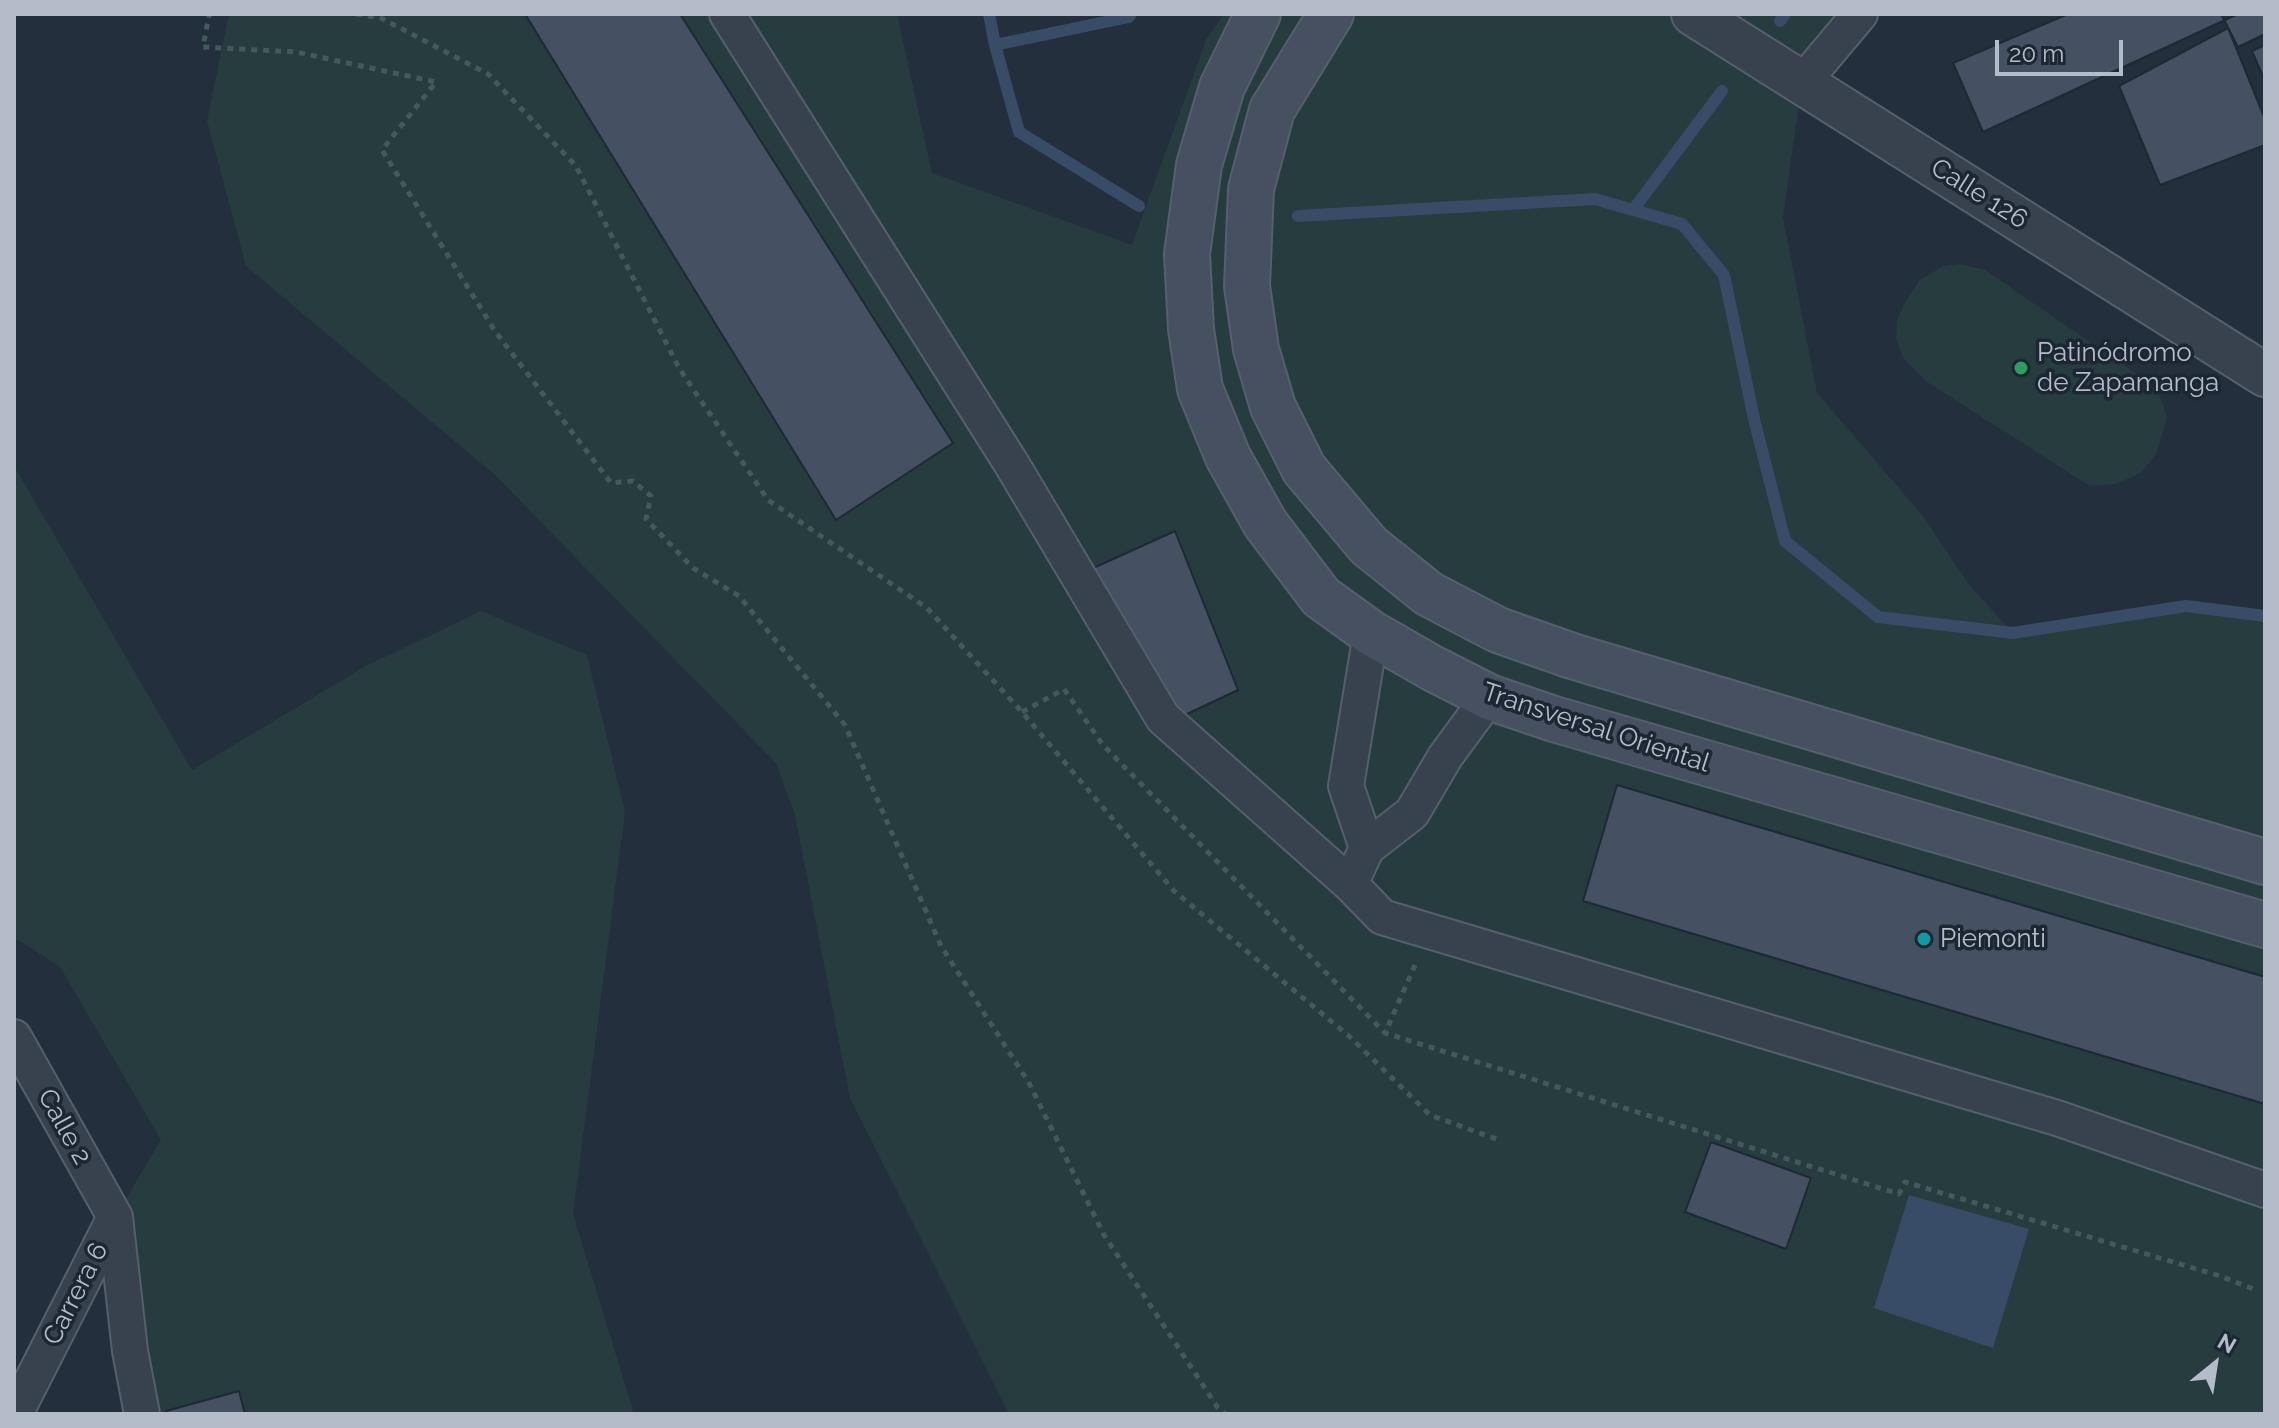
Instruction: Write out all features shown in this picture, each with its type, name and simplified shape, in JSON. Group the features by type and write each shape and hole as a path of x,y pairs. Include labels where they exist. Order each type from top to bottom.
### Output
{"main road":[{"name":"Transversal Oriental","path":"1258,14 1222,87 1199,165 1187,254 1191,329 1200,389 1228,457 1271,532 1321,597 1371,633 1489,697 1554,719 2265,925"},
{"path":"1331,14 1272,110 1251,189 1247,286 1256,349 1273,407 1304,469 1369,546 1429,594 1498,630 1572,656 2265,862"}],"street":[{"path":"727,14 1011,463 1163,718 1350,884 1382,917 2057,1118 2265,1190"},
{"path":"1802,83 1860,14"},
{"name":"Calle 126","path":"1695,15 2265,375"},
{"path":"1367,848 1346,786 1371,633"},
{"path":"1350,884 1367,848 1412,813 1445,757 1489,697"},
{"name":"Calle 2","path":"14,1037 115,1217"},
{"path":"115,1217 130,1351 142,1414"},
{"name":"Carrera 6","path":"15,1414 26,1357 115,1217"}],"path":[{"path":"212,14 209,15 203,47 296,52 436,82 382,150 495,331 611,483 633,481 651,496 646,519 693,568 739,596 845,725 941,946 1029,1083 1104,1235 1218,1408 1225,1414"},
{"path":"356,14 381,18 488,74 576,166 679,368 768,500 927,608 1022,712 1174,891 1349,1036 1430,1115 1499,1140"},
{"path":"1022,712 1064,689 1103,745 1385,1033 1899,1194 1905,1182 2220,1276 2256,1290"},
{"path":"1385,1033 1429,931"}],"green space":[{"path":"229,14 897,14 932,173 1132,245 1206,40 1224,14 1860,14 1802,83 1783,217 1817,393 1923,516 1970,586 2013,633 2186,606 2265,616 2265,1414 1009,1414 850,1098 795,815 776,763 494,474 246,266 207,121"},
{"name":"Patinódromo de Zapamanga","path":"1959,264 1985,270 2144,379 2160,396 2167,418 2156,454 2141,473 2115,484 2090,486 1927,382 1903,358 1896,337 1897,320 1904,304 1920,280 1943,266"},
{"path":"14,466 192,770 366,666 481,611 587,655 625,812 573,1214 634,1414 142,1414 115,1217 161,1140 60,967 14,937"}],"water":[{"path":"1909,1195 2029,1229 1993,1348 1874,1308"}],"building":[{"path":"525,14 680,14 953,443 836,520"},
{"path":"2068,14 2238,14 1983,132 1953,63"},
{"path":"2221,14 2265,14 2265,34 2238,47"},
{"path":"2228,28 2265,119 2265,145 2160,185 2119,86"},
{"path":"2265,45 2265,81 2252,51"},
{"path":"1175,531 1238,690 1172,721 1091,569"},
{"name":"Piemonti","path":"1617,785 2265,977 2265,1104 1583,901"},
{"path":"1711,1142 1811,1178 1786,1249 1685,1212"},
{"path":"239,1391 245,1414 167,1414 166,1411"}],"waterway":[{"path":"989,14 1019,132 1139,206"},
{"path":"995,45 1129,17 1131,14"},
{"path":"1780,21 1785,14"},
{"path":"1633,210 1722,91"},
{"path":"1298,216 1595,199 1682,224 1724,275 1754,419 1785,541 1878,617 2013,633 2186,606 2265,616"}],"place":[{"name":"Patinódromo de Zapamanga","path":"2021,368"},
{"name":"Piemonti","path":"1924,939"}]}
